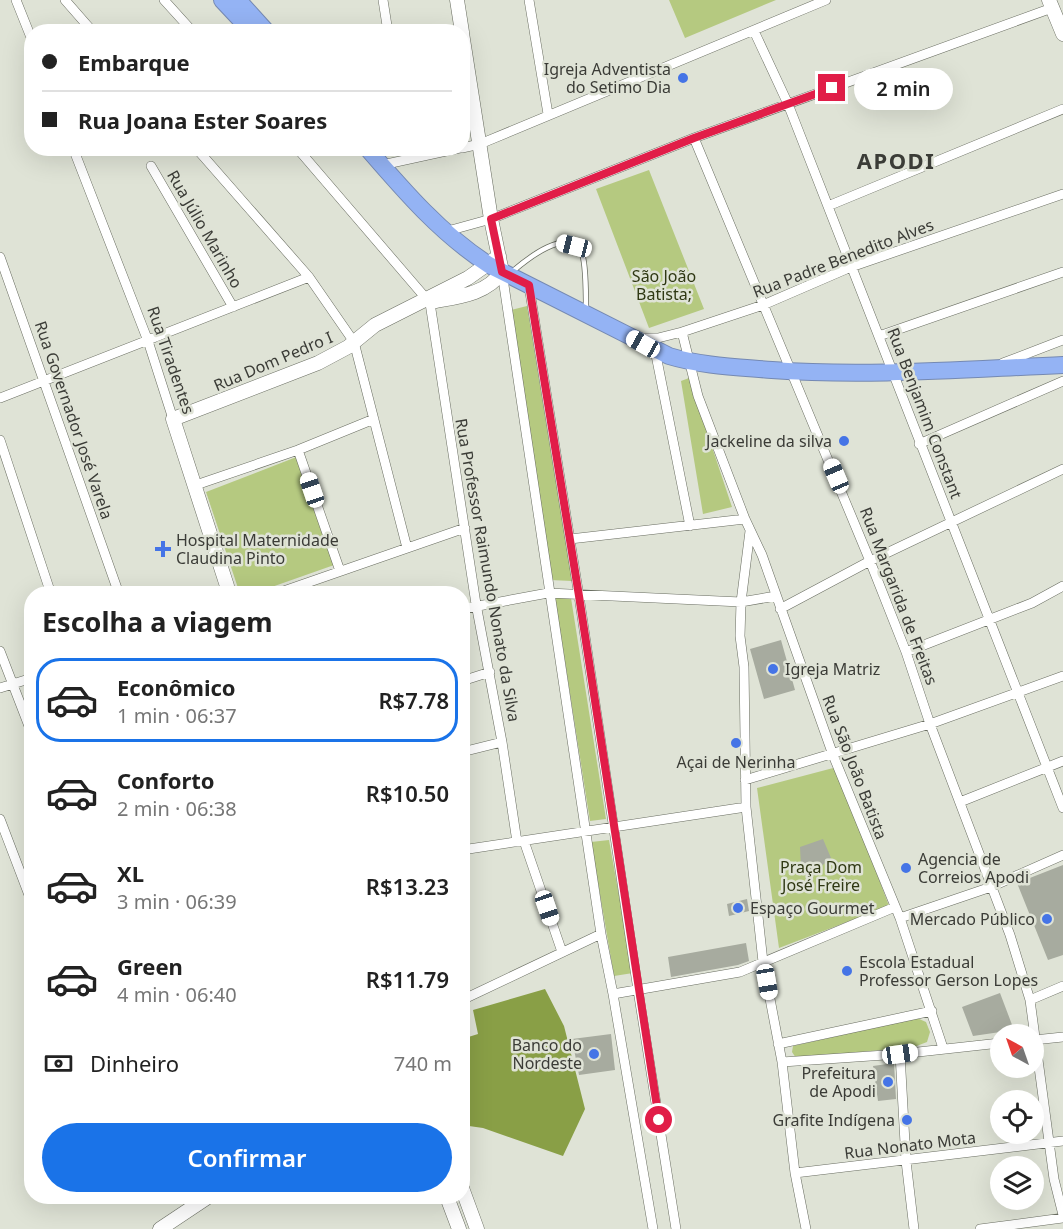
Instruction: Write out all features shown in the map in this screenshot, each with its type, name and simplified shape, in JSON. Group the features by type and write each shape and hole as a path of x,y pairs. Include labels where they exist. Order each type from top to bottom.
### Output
{"highway":[{"path":"222,0 244,24"},
{"path":"238,0 260,24"},
{"path":"374,156 444,232 465,250 655,350 688,362 793,371 892,373 1063,365"}],"street":[{"path":"16,0 26,24"},
{"path":"65,0 86,24"},
{"path":"164,0 186,24"},
{"path":"383,0 387,24"},
{"path":"457,0 461,24"},
{"path":"529,0 548,114"},
{"path":"470,146 480,144 826,0"},
{"path":"444,232 491,219 694,138 1050,4 1063,34"},
{"name":"Rua Benjamim Constant","path":"754,31 788,104 1063,808"},
{"path":"470,82 601,934 653,1229"},
{"path":"828,206 1063,109"},
{"name":"Rua Margarida de Freitas","path":"694,138 763,305 793,371 906,652 930,724 1010,935 1030,1000 1033,1024"},
{"name":"Rua Tiradentes","path":"76,156 148,341 228,586"},
{"path":"203,156 309,277 354,342 407,548"},
{"path":"304,156 428,300"},
{"path":"409,156 410,160"},
{"path":"382,165 427,156"},
{"name":"Rua Júlio Marinho","path":"152,166 233,307"},
{"name":"Rua Padre Benedito Alves","path":"631,337 658,338 682,332 763,305 851,267 1063,194"},
{"name":"Rua Governador José Varela","path":"0,257 116,586"},
{"name":"Rua Dom Pedro I","path":"173,419 318,363 338,353 375,325 411,307 428,300 478,291 494,282 500,267"},
{"path":"879,336 1063,272"},
{"path":"0,398 46,382 309,277"},
{"path":"529,285 676,1229"},
{"name":"Rua Professor Raimundo Nonato da Silva","path":"428,300 476,604 520,841 562,952"},
{"name":"Rua São João Batista","path":"682,332 698,396 745,519 762,555 833,755 900,918 943,1048"},
{"path":"990,368 1063,340"},
{"path":"655,350 690,526"},
{"path":"919,444 1063,381"},
{"path":"196,485 298,450 374,419"},
{"path":"0,440 48,586"},
{"path":"298,450 340,571"},
{"path":"780,609 870,561 1063,469"},
{"path":"570,539 745,519"},
{"path":"298,586 465,528"},
{"path":"750,531 741,602 740,636 744,667 746,807 763,962 782,1062 795,1173 806,1229"},
{"path":"1032,603 1063,586"},
{"path":"906,652 1063,592"},
{"path":"470,606 548,593 741,602 776,596"},
{"path":"0,651 24,715"},
{"path":"470,678 490,672"},
{"path":"745,780 930,724 1063,676"},
{"path":"0,688 24,680"},
{"path":"470,750 502,742"},
{"path":"960,802 1063,761"},
{"path":"470,849 746,807"},
{"path":"0,819 24,882"},
{"path":"900,918 991,887 1063,855"},
{"path":"613,994 740,972 895,907"},
{"path":"470,996 601,934"},
{"path":"1030,1000 1063,986"},
{"path":"778,1044 932,1011"},
{"path":"1044,1039 1063,1037"},
{"path":"782,1062 900,1054 990,1044"},
{"path":"900,1054 906,1161 914,1229"},
{"name":"Rua Margarida de Freitas","path":"1040,1078 1054,1179 1063,1216"},
{"name":"Rua Nonato Mota","path":"795,1173 1063,1141"},
{"path":"148,1229 164,1226 197,1204"},
{"path":"450,1204 459,1229"},
{"path":"468,1204 477,1229"},
{"path":"980,1229 1012,1227 1063,1216"}],"lane":[{"path":"500,267 533,255 546,247 562,243 574,246 582,254 586,315"}],"green space":[{"path":"669,0 776,0 685,38"},
{"name":"São João Batista;","path":"649,170 704,309 649,328 596,189"},
{"path":"527,306 572,581 550,580 511,310"},
{"path":"689,378 732,507 703,514 681,381"},
{"path":"299,456 337,564 275,586 237,586 206,492"},
{"path":"555,598 571,598 606,819 590,821"},
{"name":"Praça Dom José Freire","path":"837,767 889,906 779,948 757,788"},
{"path":"609,840 633,973 614,976 591,842"},
{"path":"917,1018 926,1022 930,1032 927,1042 914,1047 796,1058 792,1052 793,1046"}],"shaded area":[{"path":"545,989 564,1026 585,1109 563,1156 483,1128 470,1126 470,1036 478,1034 473,1010"}],"building":[{"name":"Igreja Matriz","path":"781,640 795,690 764,699 750,649"},
{"path":"823,839 831,858 817,870 801,867 800,847"},
{"name":"Mercado Público","path":"1063,865 1063,955 1048,960 1017,883"},
{"name":"Espaço Gourmet","path":"747,899 749,911 729,916 727,904"},
{"path":"746,943 749,961 671,977 668,957"},
{"path":"1000,993 1012,1024 990,1024 990,1034 973,1036 962,1007"},
{"name":"Banco do Nordeste","path":"611,1034 615,1070 579,1075 572,1039"},
{"name":"Prefeitura de Apodi","path":"894,1063 896,1099 878,1101 873,1066"}],"place":[{"name":"Igreja Adventista do Setimo Dia","path":"683,78"},
{"name":"Jackeline da silva","path":"844,441"},
{"name":"Hospital Maternidade Claudina Pinto","path":"163,549"},
{"name":"Igreja Matriz","path":"773,669"},
{"name":"Açai de Nerinha","path":"736,743"},
{"name":"Agencia de Correios Apodi","path":"906,868"},
{"name":"Espaço Gourmet","path":"738,908"},
{"name":"Mercado Público","path":"1047,919"},
{"name":"Escola Estadual Professor Gerson Lopes","path":"847,971"},
{"name":"Banco do Nordeste","path":"594,1054"},
{"name":"Prefeitura de Apodi","path":"888,1082"},
{"name":"Grafite Indígena","path":"907,1120"}],"district":[{"name":"APODI","path":"896,160"}],"route":[{"path":"659,1120 529,285 502,272 491,219 694,138 832,88"}]}
